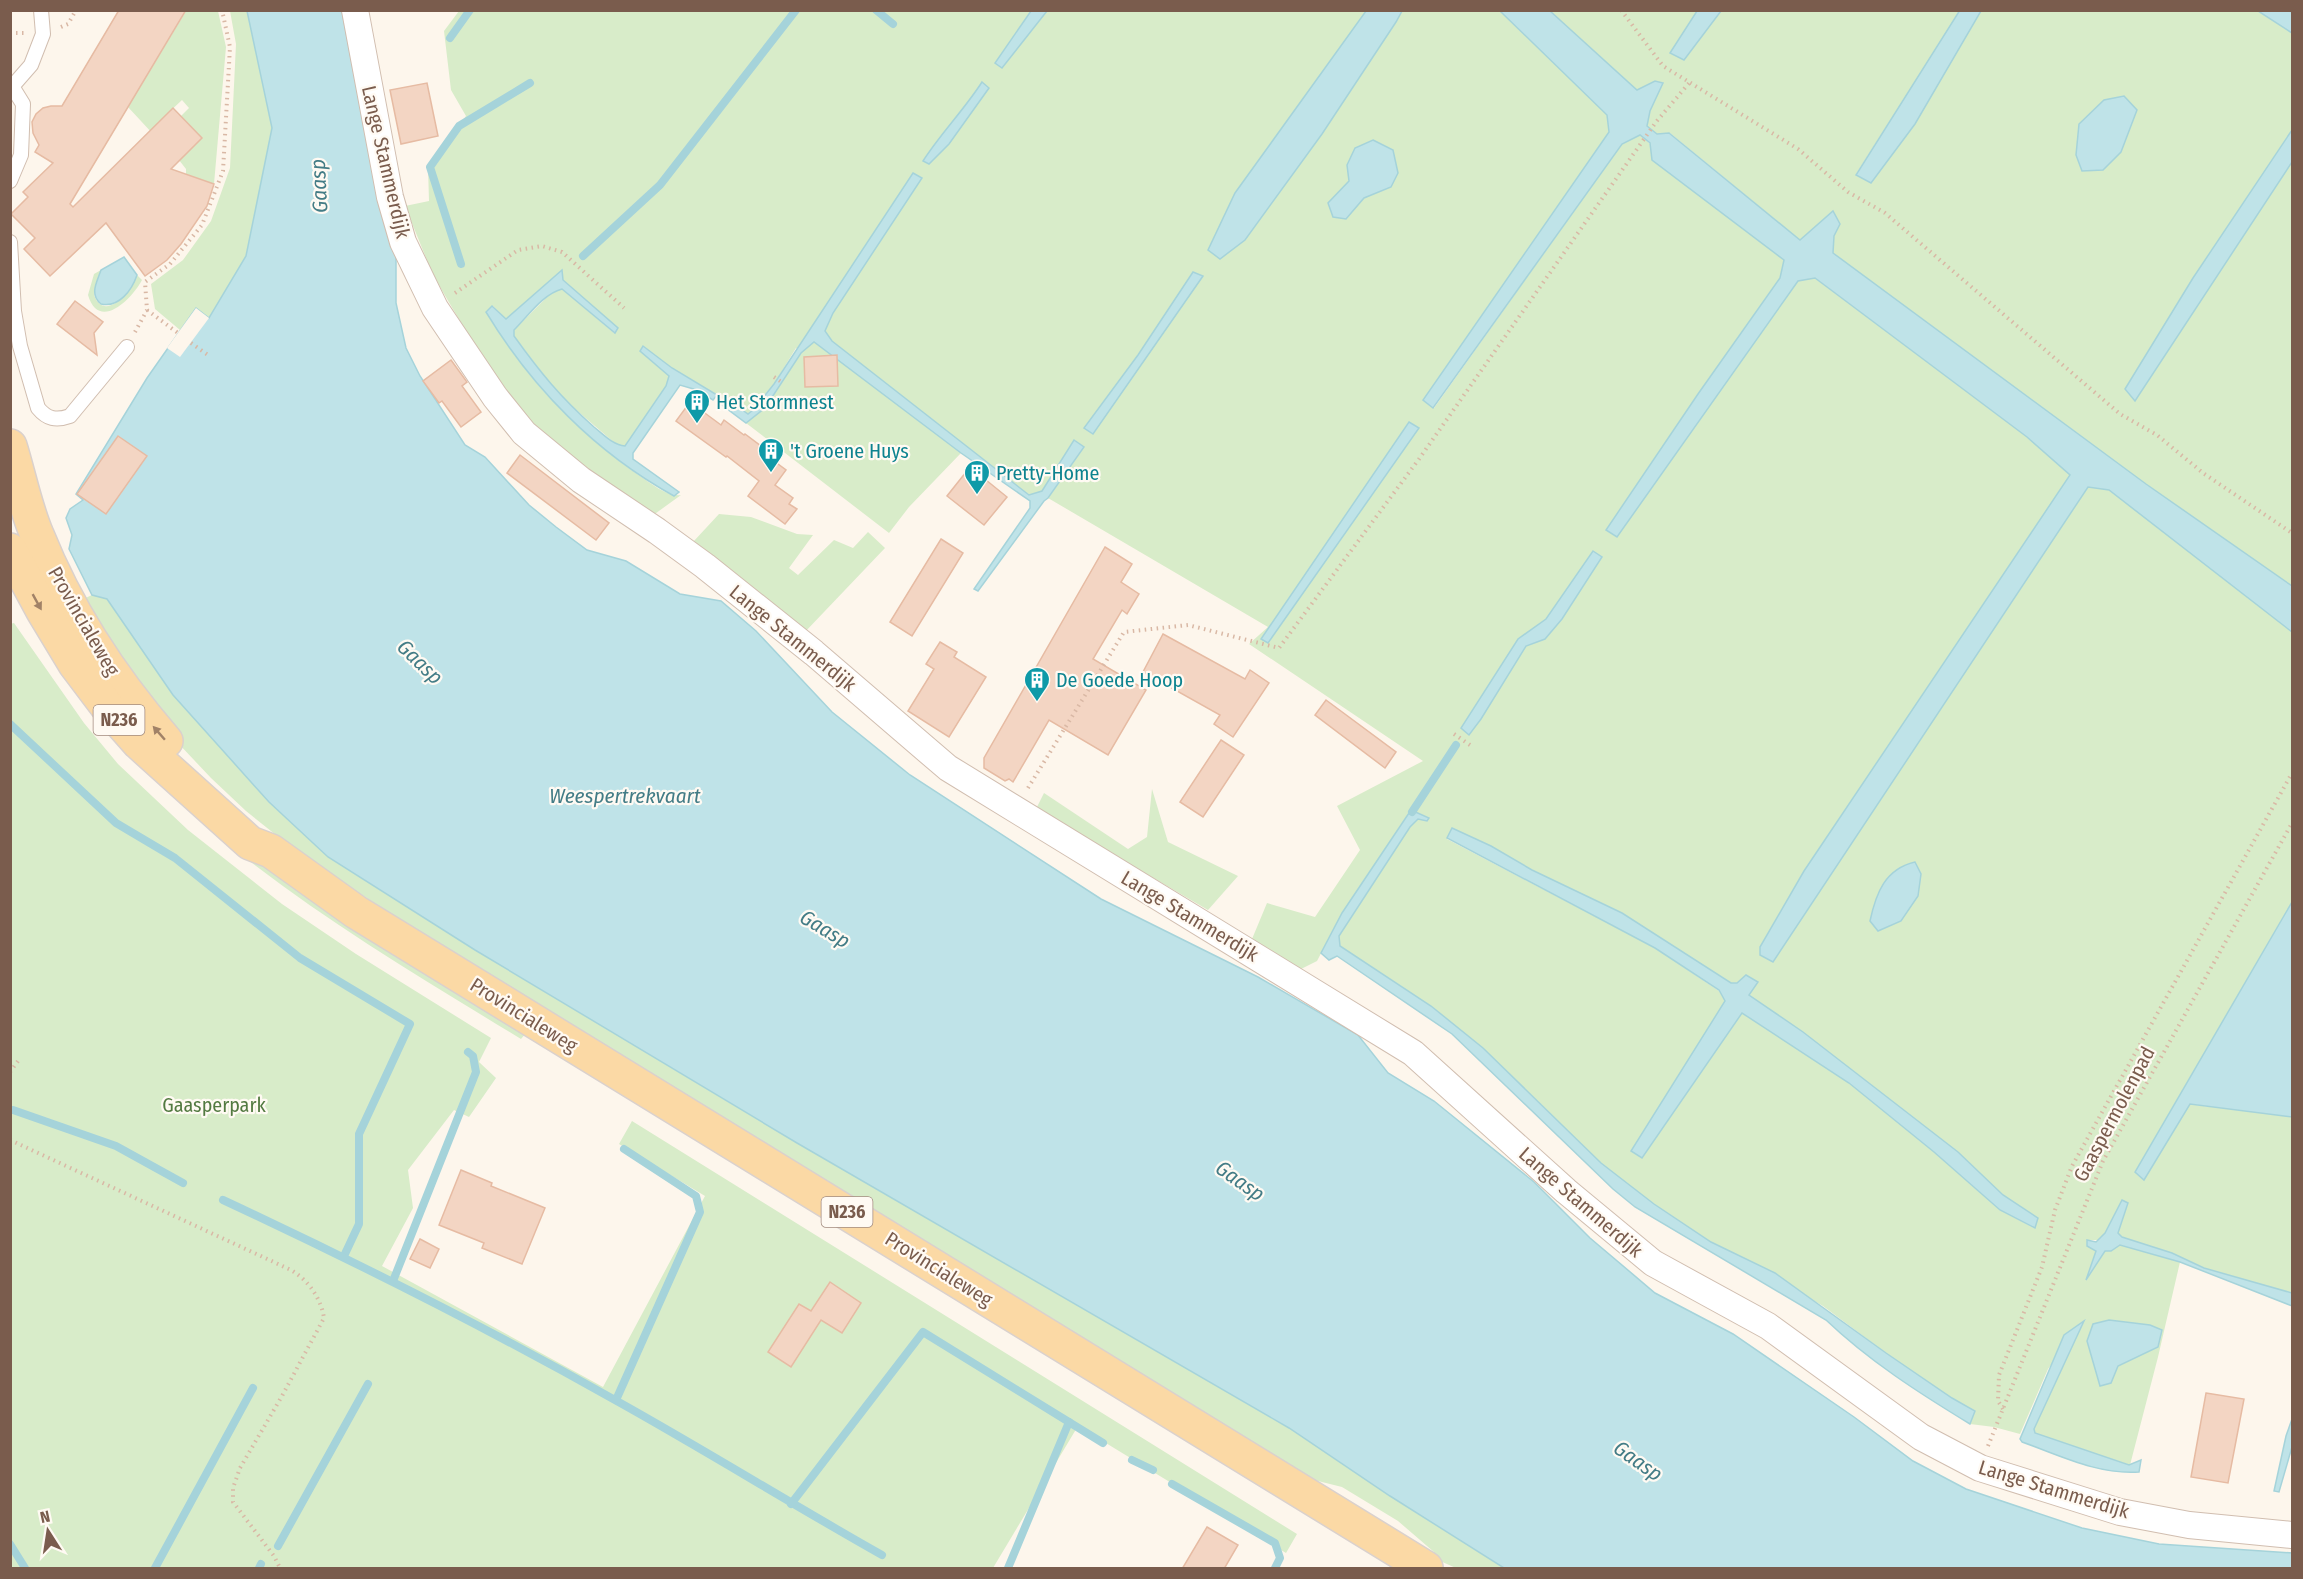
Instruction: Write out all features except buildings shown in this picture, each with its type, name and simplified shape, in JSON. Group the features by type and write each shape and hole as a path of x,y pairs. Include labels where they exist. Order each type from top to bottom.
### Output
{"main road":[{"name":"Provincialeweg","path":"10,446 36,534 62,588 100,654 144,715 191,770 261,835 271,851"},
{"name":"Provincialeweg","path":"10,550 37,602 68,653 126,729 153,758 250,843 271,851 356,912 1426,1569"}],"street":[{"name":"Lange Stammerdijk","path":"355,10 390,197 403,242 435,308 495,397 524,433 581,480 657,531 723,581 814,653 948,768 1413,1053 1566,1191 1653,1263 1768,1326 1921,1437 1980,1468 2120,1512 2189,1525 2292,1535"}],"lane":[{"path":"10,181 21,155 23,104 11,86 32,64 43,34 39,11"},
{"path":"10,242 14,311 20,346 38,408 42,414 55,419 70,416 127,347"}],"path":[{"path":"127,347 147,310 145,282 170,264 202,225 223,171 230,46 222,10"},
{"path":"1621,10 1663,66 1798,149 1848,192 1885,213 2120,414 2157,435 2203,474 2292,533"},
{"path":"1014,808 1124,632 1188,625 1279,648 1419,459 1656,122 1690,82"},
{"path":"478,278 518,250 542,246 562,252 624,308"},
{"path":"147,310 178,333"},
{"path":"191,343 208,355"},
{"path":"774,377 783,383"},
{"path":"1454,734 1470,745"},
{"path":"2003,1409 1998,1401 1999,1375 2042,1267 2052,1233 2055,1210 2072,1166 2292,773"},
{"name":"Gaaspermolenpad","path":"1980,1468 2103,1161 2292,823"},
{"path":"10,1072 18,1061"},
{"path":"10,1140 291,1270 302,1277 321,1303 324,1318 240,1468 232,1488 233,1502 274,1556 280,1569"}],"green space":[{"path":"186,11 218,11 226,47 214,184 186,174 186,169 179,160 202,138 181,116 189,108 182,100 166,115 153,134 128,107"},
{"path":"230,11 247,11 272,128 246,256 209,318 196,309 180,330 155,309 151,284 183,260 211,221 230,168 236,44"},
{"path":"459,11 1031,11 995,63 1002,68 1047,11 1367,11 1235,193 1245,240 1322,134 1402,11 1500,11 1607,115 1609,132 1423,400 1434,408 1622,144 1640,135 1755,238 1784,260 1780,278 1698,394 1606,531 1798,281 1815,278 2027,437 2071,475 1804,871 1760,947 1772,961 2088,487 2109,490 2292,632 2292,902 2135,1172 2144,1180 2190,1104 2210,1107 2292,1104 2292,1293 2204,1268 2172,1253 2122,1237 2117,1233 2128,1204 2122,1200 2105,1233 2098,1240 2088,1240 2090,1247 2097,1250 2087,1277 2105,1251 2111,1251 2120,1245 2180,1262 2130,1465 2035,1433 2034,1429 2083,1322 2048,1369 2020,1434 1970,1424 1975,1411 1886,1353 1823,1306 1711,1242 1654,1205 1601,1163 1483,1048 1431,1006 1340,946 1339,936 1410,827 1418,819 1411,810 1342,913 1317,961 1297,971 1252,939 1267,903 1315,917 1360,850 1337,806 1423,761 1249,644 1268,627 1048,498 1084,447 1075,440 1042,491 1030,495 961,453 909,507 889,533 746,423 765,408 802,352 796,348 774,384 748,414 727,399 722,405 717,395 672,368 643,346 640,351 670,376 666,386 625,446 617,445 560,396 514,336 514,330 552,292 562,289 614,333 618,328 562,280 562,271 506,319 493,306 486,312 518,360 554,403 574,422 617,459 650,483 670,494 681,495 652,516 537,437 467,333 433,275 405,206 429,201 428,167 466,116 451,90 444,31","holes":["982,83 988,88 924,161","1193,273 1202,277 1092,434 1085,428","1409,422 1419,428 1268,643 1262,639","1593,552 1602,557 1562,619 1545,639 1526,646 1481,719 1469,734 1518,640 1546,619","1452,828 1622,913 1731,983 1758,982 1749,995 1803,1032 1958,1152 2003,1195 2038,1218 2034,1228 2000,1210 1934,1152 1849,1083 1742,1013 1642,1158 1632,1151 1725,1001 1719,991 1655,948 1447,839","2109,1320 2150,1325 2158,1347 2118,1366 2093,1324"]},
{"path":"1550,11 1697,11 1671,53 1684,60 1721,11 1960,11 1856,174 1871,183 1915,124 1981,11 2258,11 2292,33 2292,130 2193,278 2125,389 2135,401 2292,162 2292,586 2146,484 1833,253 1834,236 1840,224 1833,212 1800,240 1670,133 1657,134 1647,126 1650,111 1663,83 1655,81 1637,90"},
{"path":"101,270 94,295 99,303 105,306 118,301 130,288 137,275 142,280 131,296 107,312 100,311 93,306 88,295 94,274"},
{"path":"719,514 751,517 797,534 813,535 789,568 798,575 834,540 853,548 868,532 885,548 804,633 693,542"},
{"path":"92,595 107,599 173,695 269,802 328,857 475,950 797,1143 1289,1428 1390,1496 1504,1568 1456,1568 1431,1557 1434,1552 1398,1521 1342,1487 1314,1480 416,930 301,855 246,811 161,725 81,600"},
{"name":"Gaasperpark","path":"14,623 84,723 118,764 188,830 282,904 356,954 491,1038 479,1062 496,1078 469,1117 454,1110 408,1170 413,1208 382,1266 603,1387 705,1196 619,1144 632,1121 1297,1534 1286,1553 1078,1426 993,1568 11,1568 10,624"},
{"path":"123,736 526,1033 521,1039 468,1007 363,941 263,871 214,833 168,792 124,748"},
{"path":"1152,789 1168,842 1238,876 1208,910 1036,809 1044,793 1128,849 1147,837"}],"water":[{"path":"1960,10 1981,11 1915,124 1871,183 1856,175"},
{"name":"Weespertrekvaart","path":"247,11 342,11 375,184 396,250 396,303 406,348 420,376 465,445 485,457 529,505 556,527 587,550 626,561 680,594 721,601 756,631 832,712 910,775 1101,899 1258,977 1358,1035 1388,1073 1434,1101 1534,1182 1590,1238 1655,1293 1733,1334 1854,1417 1913,1461 1966,1489 2082,1528 2159,1544 2292,1553 2292,1568 1504,1568 1390,1496 1289,1428 797,1143 475,950 328,857 269,802 173,695 107,599 92,595 69,549 72,535 66,518 70,509 83,500 76,494 147,378 196,308 209,318 246,256 272,128"},
{"path":"1031,11 1047,11 1002,68 995,63"},
{"path":"1366,11 1402,11 1322,134 1245,240 1220,259 1208,250 1235,193"},
{"path":"1500,11 1550,11 1637,90 1655,81 1663,83 1650,111 1647,126 1657,134 1669,133 1800,240 1833,211 1840,224 1834,236 1833,253 2146,484 2292,586 2292,632 2109,490 2088,487 1773,962 1760,955 1760,947 1804,871 2070,475 2027,437 1815,278 1798,281 1617,537 1606,530 1780,278 1784,260 1652,160 1650,143 1640,135 1622,144 1433,408 1423,400 1609,132 1607,115"},
{"path":"1697,11 1721,11 1684,60 1670,53"},
{"path":"2258,11 2292,12 2292,33"},
{"path":"982,82 989,88 949,144 929,164 923,161 968,102"},
{"path":"2124,96 2137,110 2121,152 2103,170 2082,171 2076,155 2079,124 2104,100"},
{"path":"2292,130 2292,162 2135,401 2125,389 2193,278"},
{"path":"1373,140 1393,150 1398,173 1391,187 1364,198 1346,219 1333,217 1328,203 1349,181 1347,165 1355,148"},
{"path":"913,173 922,178 833,313 825,331 832,341 1029,495 1042,491 1074,440 1084,447 978,591 974,589 1030,508 1030,501 961,453 814,342 801,353 765,408 746,423 722,405 727,399 748,414 754,409 774,384"},
{"path":"124,257 137,275 135,281 119,301 108,305 101,304 95,292 101,270"},
{"path":"562,270 563,280 618,328 615,333 562,289 548,296 536,306 514,330 514,336 561,395 605,436 616,444 625,446 666,386 669,376 640,351 643,346 672,368 717,395 713,400 697,390 680,385 633,453 633,459 679,492 674,496 618,460 568,416 524,367 486,312 492,306 506,319"},
{"path":"1193,272 1203,276 1093,434 1084,428 1138,355"},
{"path":"1409,422 1419,428 1268,643 1261,639"},
{"path":"1593,551 1602,557 1562,619 1545,639 1526,646 1469,735 1461,728 1518,639 1546,619"},
{"path":"1411,810 1429,818 1427,821 1418,819 1410,827 1339,936 1340,946 1431,1006 1483,1048 1601,1163 1654,1204 1711,1242 1775,1273 1886,1353 1975,1411 1970,1424 1895,1376 1826,1320 1635,1207 1613,1189 1452,1034 1337,956 1329,960 1321,953 1342,913"},
{"path":"1452,828 1622,913 1731,983 1737,983 1746,975 1758,982 1749,995 1803,1032 1958,1152 2003,1195 2038,1218 2035,1228 2000,1210 1934,1152 1849,1083 1742,1013 1642,1158 1631,1151 1725,1001 1719,990 1655,948 1447,838"},
{"path":"1915,862 1921,874 1918,896 1901,921 1878,931 1870,921 1879,892 1889,876 1896,870"},
{"path":"2292,902 2292,1117 2190,1104 2144,1180 2135,1172"},
{"path":"2122,1200 2128,1203 2118,1233 2122,1237 2172,1253 2204,1268 2292,1293 2292,1306 2180,1262 2120,1245 2111,1251 2105,1251 2086,1280 2096,1251 2087,1246 2087,1240 2096,1242 2105,1233"},
{"path":"2109,1320 2150,1325 2162,1330 2158,1347 2118,1366 2111,1383 2100,1386 2087,1341 2093,1324"},
{"path":"2084,1321 2034,1429 2035,1433 2129,1465 2141,1460 2139,1472 2094,1467 2064,1458 2022,1442 2020,1439 2064,1335"},
{"path":"2292,1419 2292,1447 2279,1492 2274,1491 2286,1436"}],"pier":[{"path":"196,308 209,318 180,357 167,348"}],"waterway":[{"path":"450,38 470,10"},
{"path":"583,256 660,185 796,10"},
{"path":"876,10 893,24"},
{"path":"461,264 430,167 459,126 530,83"},
{"path":"10,724 116,823 175,858 300,958 410,1024 359,1134 359,1224 344,1256"},
{"path":"1412,812 1456,745"},
{"path":"393,1281 476,1072 473,1056 468,1052"},
{"path":"13,1110 116,1146 183,1183"},
{"path":"616,1400 700,1212 696,1196 624,1149"},
{"path":"223,1200 470,1321 567,1373 882,1555"},
{"path":"791,1504 923,1332 1103,1443"},
{"path":"278,1546 368,1384"},
{"path":"155,1568 253,1388"},
{"path":"1008,1568 1069,1422"},
{"path":"1132,1460 1153,1470"},
{"path":"1172,1484 1275,1543 1280,1558 1275,1568"},
{"path":"10,1544 25,1568"},
{"path":"259,1568 261,1564"}],"place":[{"name":"Het Stormnest","path":"697,425"},
{"name":"'t Groene Huys","path":"771,474"},
{"name":"Pretty-Home","path":"977,496"},
{"name":"De Goede Hoop","path":"1037,703"}],"water label":[{"name":"Gaasp","path":"319,186"},
{"name":"Gaasp","path":"420,662"},
{"name":"Gaasp","path":"825,929"},
{"name":"Gaasp","path":"1240,1181"},
{"name":"Gaasp","path":"1638,1461"}]}
